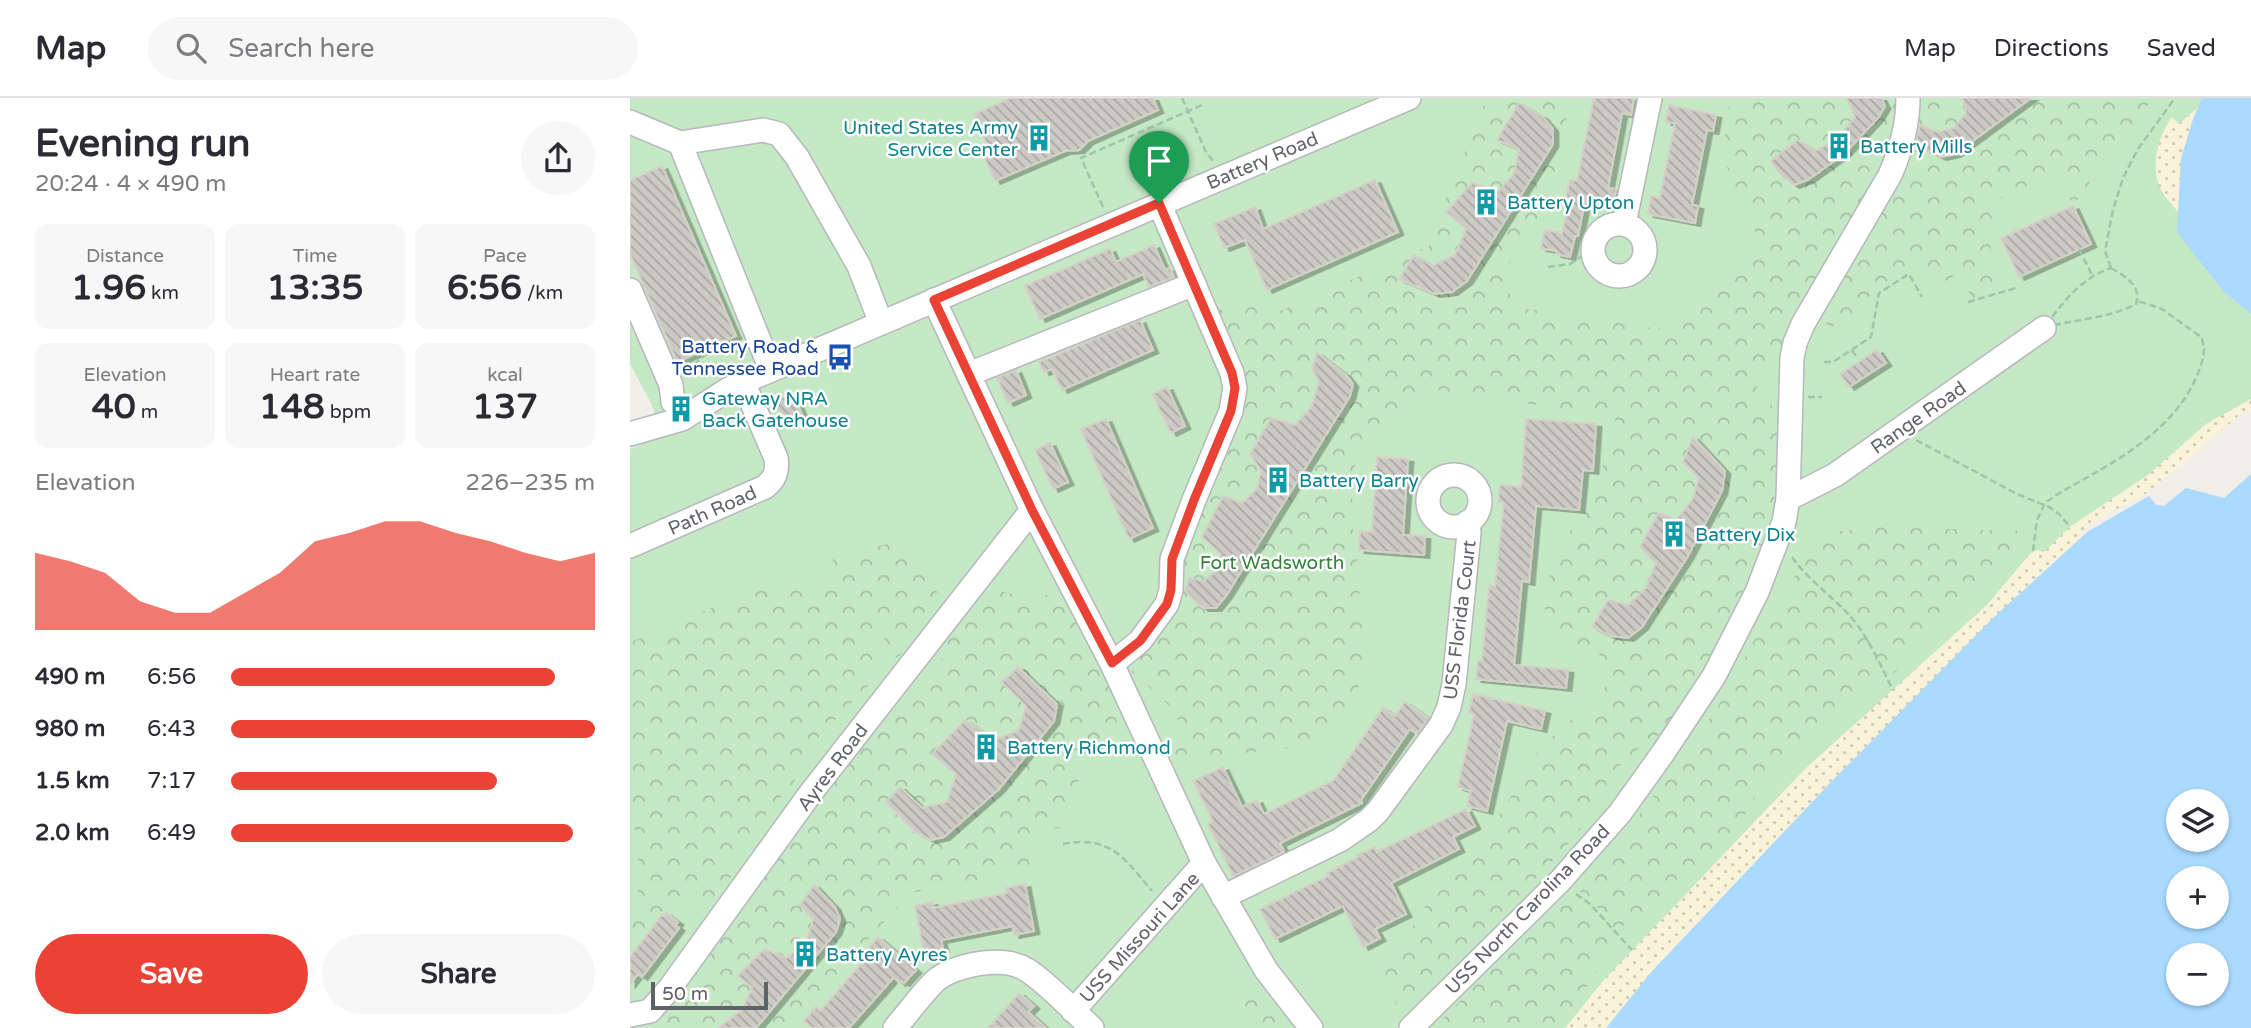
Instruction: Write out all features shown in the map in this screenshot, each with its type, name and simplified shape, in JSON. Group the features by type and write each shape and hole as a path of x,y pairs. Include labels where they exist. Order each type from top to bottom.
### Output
{"street":[{"name":"Battery Road","path":"630,428 678,410 1409,98"},
{"path":"1624,224 1650,98"},
{"name":"USS North Carolina Road","path":"1410,1028 1560,881 1619,813 1714,676 1747,613 1779,538 1788,499 1792,358 1795,343 1803,324 1890,175 1905,132 1908,98"},
{"path":"630,122 680,143 763,130 779,134 797,157 859,266 881,323"},
{"path":"680,143 771,370"},
{"path":"1112,663 1140,641 1167,604 1171,590 1172,559 1231,411 1235,388 1232,373 1159,203"},
{"path":"969,374 1194,285"},
{"path":"630,290 671,385 678,410 630,433"},
{"path":"934,300 1032,510 1112,663 1204,863 1266,970 1311,1028"},
{"name":"Range Road","path":"1788,499 1835,475 2044,328"},
{"name":"Path Road","path":"630,546 771,482 778,467 776,457 736,385"},
{"name":"Ayres Road","path":"643,1018 678,977 810,794 1032,510"},
{"name":"USS Florida Court","path":"1223,897 1340,840 1360,827 1378,811 1441,725 1454,684 1468,522"},
{"name":"USS Missouri Lane","path":"1073,1011 1204,863"},
{"path":"895,1028 943,976 991,962 1003,962 1024,968 1092,1028"}],"path":[{"path":"1182,98 1213,162"},
{"path":"2137,302 2136,288 2126,277 2111,268 2105,251 2123,178 2138,149 2175,98"},
{"path":"1104,209 1081,158 1202,105"},
{"path":"2079,249 2092,275"},
{"path":"1548,267 1570,264 1583,256"},
{"path":"2044,328 2060,307 2092,275 2111,268"},
{"path":"1824,362 1833,362 1871,337 1879,293 1909,274 1922,296"},
{"path":"1968,302 2016,288"},
{"path":"2044,328 2098,317 2129,308 2137,302"},
{"path":"2033,551 2037,520 2043,505 2143,442 2176,411 2191,388 2205,354 2201,337 2162,309 2137,302"},
{"path":"1852,349 1858,359"},
{"path":"680,380 702,355 709,351 743,352 747,358"},
{"path":"1897,431 1932,446 2017,494 2043,505 2059,514 2070,527"},
{"path":"1779,538 1805,574 1850,615 1893,690"},
{"path":"1063,844 1095,842 1111,848 1120,854 1155,895"},
{"path":"1560,881 1590,904 1632,950"}],"green space":[{"name":"Fort Wadsworth","path":"630,98 2202,98 2224,292 2251,314 2251,413 1606,1028 630,1028 630,449 661,435 652,405 630,364"},
{"path":"1487,98 1569,98 1561,151 1545,208 1523,248 1501,272 1515,307 1658,329 1761,245 1722,155 1729,98 1900,98 1891,151 1784,352 1774,359 1771,370 1757,381 1758,401 1771,404 1782,424 1781,504 1752,591 1670,729 1646,742 1616,769 1609,771 1605,776 1607,791 1604,800 1562,851 1461,955 1459,971 1420,1007 1405,1009 1397,1005 1392,997 1384,966 1399,949 1428,902 1504,809 1539,749 1568,722 1593,706 1614,673 1598,653 1543,632 1547,583 1561,543 1594,500 1616,417 1424,388 1356,457 1351,513 1358,566 1364,668 1353,705 1338,731 1322,743 1210,756 1177,772 1166,749 1176,733 1176,714 1132,672 1131,666 1177,571 1242,405 1213,313 1248,297 1264,309 1283,310 1433,244 1438,217"},
{"path":"1927,98 2154,98 2123,135 2073,206 2057,172 1986,205 1997,229 1992,232 1990,257 2002,289 1972,298 1959,273 1935,287 1919,264 1878,285 1849,323 1830,327 1816,317 1916,107"},
{"path":"1876,527 2018,531 2017,541 1980,594 1929,638 1893,674 1802,746 1795,760 1782,774 1762,785 1739,825 1711,850 1704,864 1681,874 1647,916 1615,929 1595,904 1576,888 1624,834 1684,758 1722,700 1817,534"},
{"path":"899,541 908,546 939,595 921,630 907,649 894,659 880,629 873,627 871,633 878,672 874,680 820,735 794,782 744,840 729,861 731,877 725,888 706,903 692,905 675,899 640,896 635,879 639,844 630,821 630,642 681,623 753,587 833,583 836,574 832,558"},
{"path":"982,587 1036,599 1062,589 1115,698 1110,707 1117,717 1115,731 1097,741 1086,755 1067,819 1059,828 1025,835 1030,867 1027,870 911,893 791,1023 791,1028 663,1028 660,1020 663,1012 893,700 918,686 933,671 944,655 948,632"},
{"path":"1572,897 1587,904 1615,938 1576,1004 1563,1020 1551,1028 1433,1028 1545,917"},
{"path":"630,900 670,909 679,919 679,928 662,915 630,957"},
{"path":"1244,983 1250,983 1280,1007 1288,1028 1254,1028 1241,992 1240,987"}],"sand":[{"path":"2209,98 2193,228 2161,190 2156,158 2163,132 2172,117 2179,124"},
{"path":"2251,399 2251,553 1751,1028 1565,1028 1604,980 1804,770 1987,605 2030,554 2037,550 2044,552 2071,526 2148,475 2206,424"}],"water":[{"path":"2202,98 2251,98 2251,314 2224,292 2177,232 2181,158"},
{"path":"2251,413 2251,1028 1606,1028 1653,970 1833,780 1995,616 2095,525 2149,495"}],"pier":[{"path":"2251,410 2251,474 2224,498 2186,488 2164,506 2156,505 2149,496 2075,539 2093,522 2147,493 2241,414"}],"building":[{"name":"United States Army Service Center","path":"1011,98 1153,98 1158,110 1088,141 1079,150 1065,151 995,181 980,148 987,145 974,114"},
{"path":"1594,98 1634,98 1631,115 1622,113 1608,188 1616,189 1613,206 1585,201 1578,236 1575,236 1570,257 1541,248 1545,230 1562,233 1570,198 1566,197 1570,180 1577,181"},
{"name":"Battery Mills","path":"1847,98 1881,98 1885,106 1878,118 1844,154 1809,179 1794,185 1781,175 1771,161 1797,140 1815,151 1836,140 1855,117"},
{"path":"1963,98 2031,98 1955,154 1941,157 1925,150 1916,142 1920,125 1937,132 1954,128 1966,113"},
{"name":"Battery Upton","path":"1519,103 1543,117 1553,129 1553,144 1467,281 1452,292 1435,294 1399,279 1414,255 1432,266 1455,255 1466,229 1446,212 1472,183 1499,191 1514,173 1519,149 1497,140"},
{"path":"1669,105 1716,115 1713,131 1707,130 1692,205 1698,206 1695,223 1648,214 1651,196 1660,198 1675,123 1666,122"},
{"path":"662,166 736,336 677,362 630,254 630,180"},
{"path":"1375,180 1398,232 1267,290 1245,240 1224,248 1214,224 1255,207 1263,229"},
{"path":"2073,206 2091,244 2019,277 2001,238"},
{"path":"1154,245 1165,270 1170,268 1174,277 1149,287 1143,274 1040,319 1025,286 1110,249 1116,262"},
{"path":"1140,320 1153,350 1062,390 1052,369 1044,372 1039,362"},
{"path":"1877,350 1886,363 1849,387 1840,374"},
{"name":"Battery Barry","path":"1317,353 1346,375 1353,384 1350,396 1226,596 1216,608 1203,608 1186,592 1189,578 1204,581 1216,571 1221,554 1202,537 1223,496 1242,503 1257,489 1261,471 1250,454 1271,418 1295,425 1312,406 1319,381 1312,369"},
{"path":"1016,370 1026,395 1008,403 997,378"},
{"path":"1167,387 1185,426 1171,433 1152,394"},
{"path":"790,394 791,398 796,400 802,415 792,419 780,414 774,401"},
{"path":"1106,419 1153,528 1129,539 1081,429"},
{"path":"1526,419 1596,424 1593,471 1583,470 1579,510 1536,506 1529,582 1522,581 1514,665 1568,670 1566,688 1476,679 1478,661 1482,661 1489,586 1495,586 1504,503 1498,502 1500,485 1521,487"},
{"name":"Battery Dix","path":"1693,437 1725,471 1722,491 1688,556 1642,627 1628,638 1611,636 1592,627 1608,600 1629,605 1646,588 1656,563 1640,547 1659,512 1676,520 1692,500 1699,478 1683,462"},
{"path":"1050,443 1068,482 1053,489 1035,450"},
{"path":"1377,457 1408,459 1403,535 1425,536 1424,555 1359,550 1360,531 1372,532"},
{"name":"Battery Richmond","path":"1018,667 1057,704 1054,721 999,789 944,837 931,840 915,832 886,802 900,787 922,808 947,802 956,774 932,754 965,720 995,740 1019,730 1026,706 1002,682"},
{"path":"1473,694 1545,711 1541,729 1507,721 1487,811 1467,806 1471,791 1458,787 1474,714 1469,713"},
{"path":"1405,702 1428,718 1417,734 1410,729 1361,800 1362,803 1280,843 1284,852 1233,876 1208,824 1213,821 1193,781 1223,767 1242,807 1257,800 1264,814 1333,781 1383,708 1395,716"},
{"path":"1466,809 1475,826 1453,837 1459,849 1391,883 1406,914 1375,929 1380,938 1363,947 1343,906 1275,939 1260,909 1328,876 1327,873 1358,857 1357,855 1375,847 1377,852"},
{"path":"1025,884 1034,931 1014,935 1013,926 941,940 943,949 924,952 915,906 932,902 933,908 1007,893 1006,888"},
{"name":"Battery Ayres","path":"814,885 835,907 840,919 836,932 756,1028 718,1028 743,1009 752,987 738,976 764,949 786,958 806,943 813,919 800,905"},
{"path":"666,913 678,922 676,925 679,928 642,977 638,974 630,984 630,957"},
{"path":"878,937 916,970 904,983 894,977 849,1028 812,1028 804,1021 816,1007 820,1011 868,956 864,953"},
{"path":"1019,993 1034,1006 1028,1012 1046,1028 988,1028"}],"place":[{"name":"United States Army Service Center","path":"1039,138"},
{"name":"Battery Mills","path":"1839,146"},
{"name":"Battery Upton","path":"1486,202"},
{"name":"Battery Road & Tennessee Road","path":"840,357"},
{"name":"Gateway NRA Back Gatehouse","path":"681,409"},
{"name":"Battery Barry","path":"1278,480"},
{"name":"Battery Dix","path":"1674,534"},
{"name":"Battery Richmond","path":"986,747"},
{"name":"Battery Ayres","path":"805,954"}],"route":[{"path":"1159,203 1232,373 1234,400 1172,559 1171,590 1167,604 1140,641 1112,663 1032,510 934,300 1159,203"}]}
